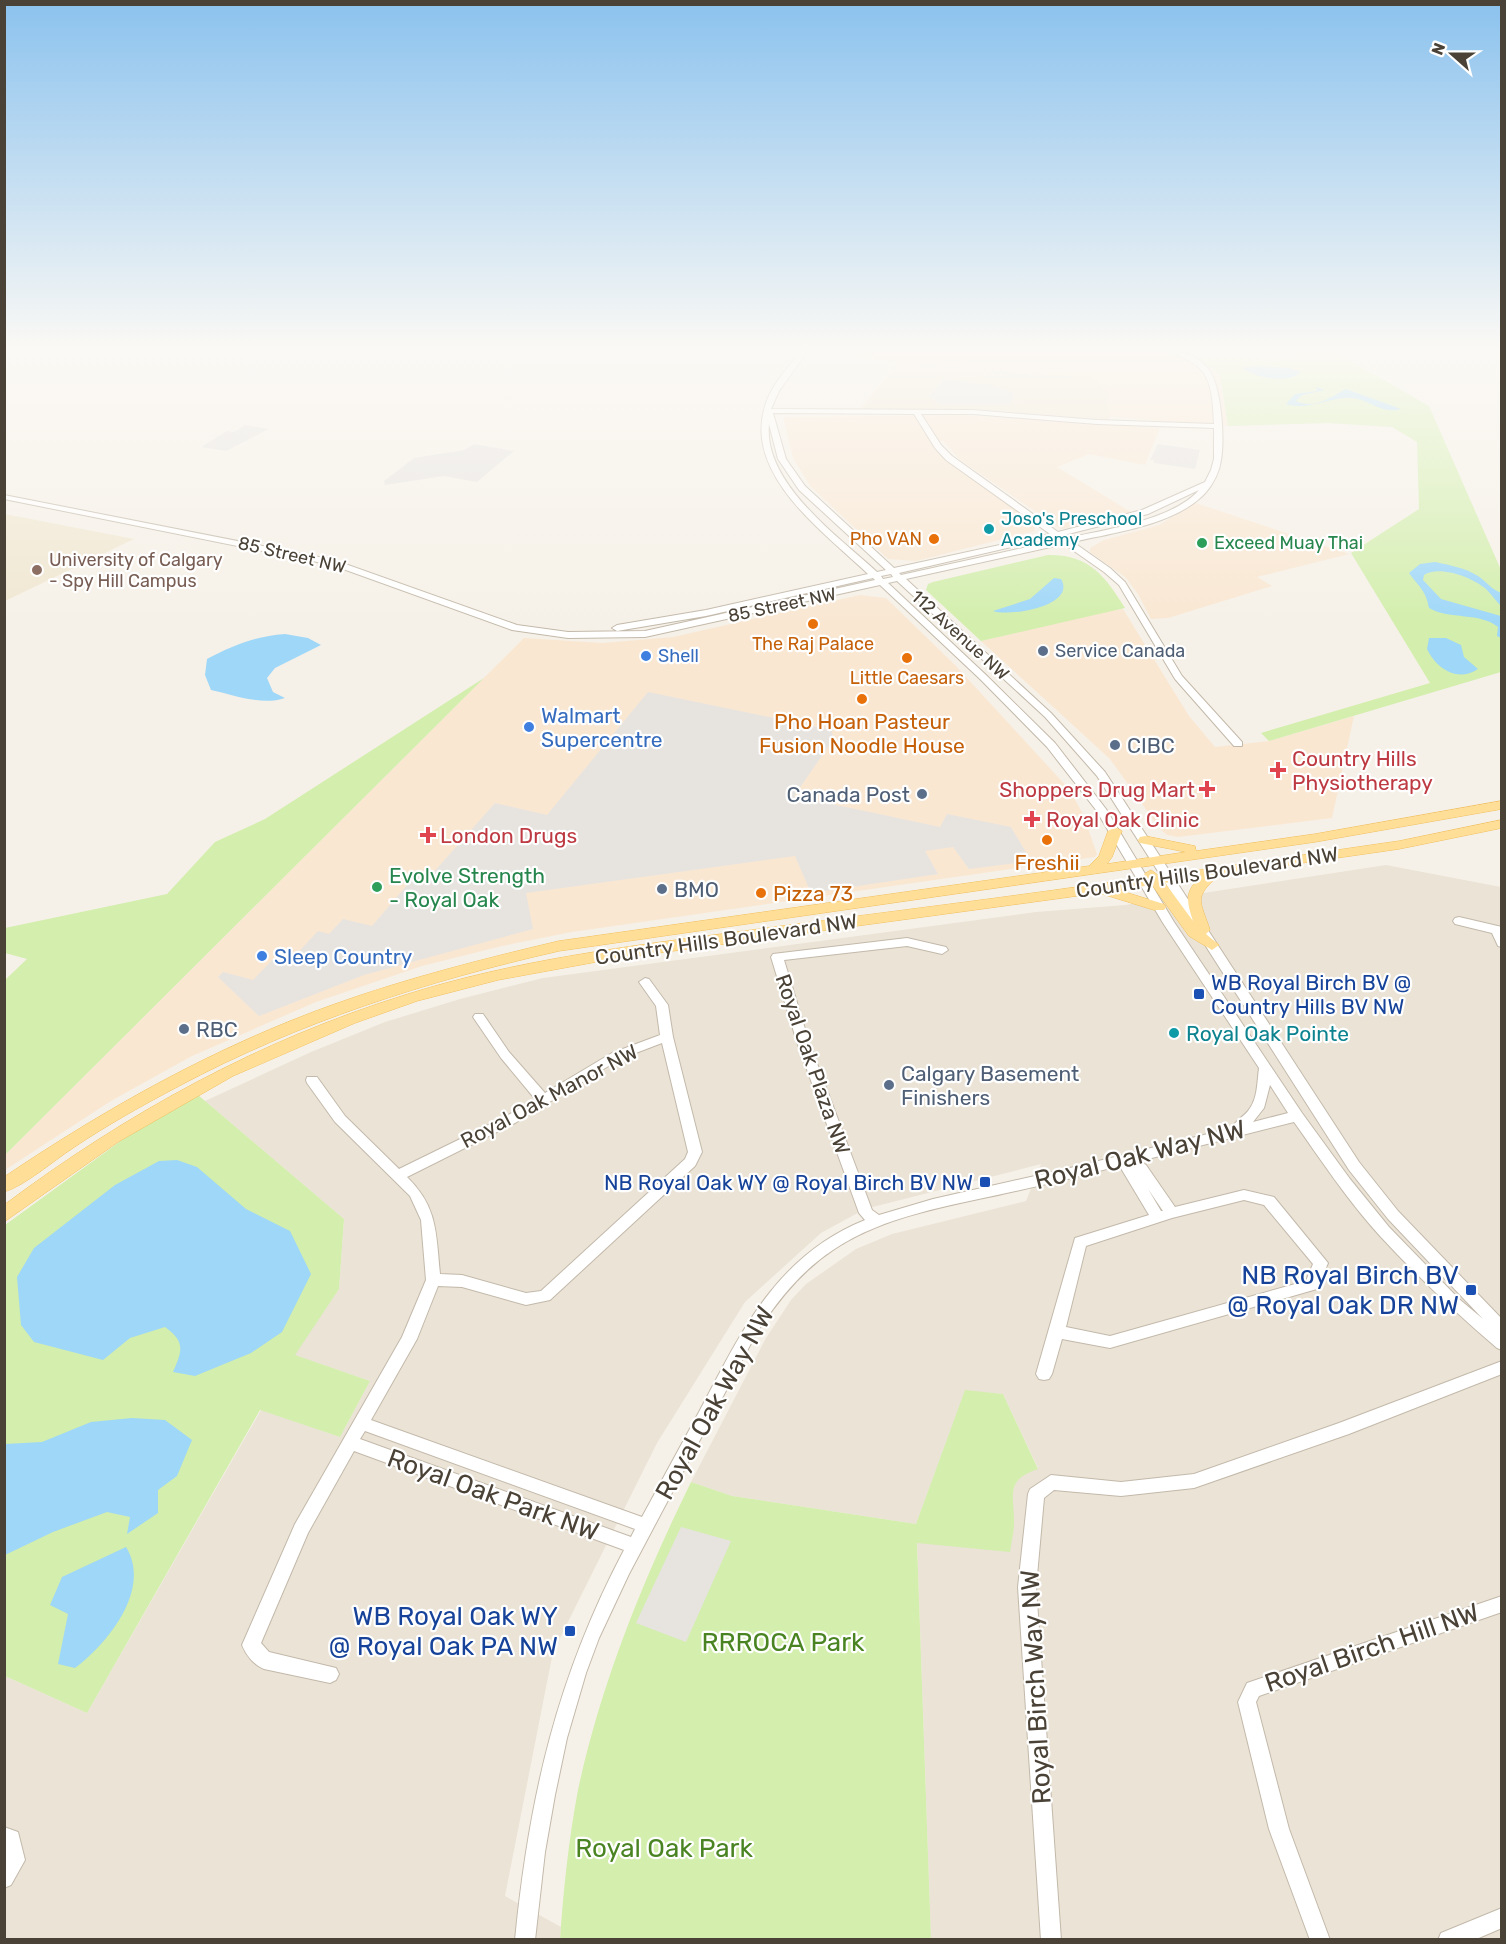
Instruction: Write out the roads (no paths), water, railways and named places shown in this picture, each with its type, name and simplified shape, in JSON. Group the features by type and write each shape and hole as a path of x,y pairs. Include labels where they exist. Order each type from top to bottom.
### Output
{"main road":[{"name":"Country Hills Boulevard NW","path":"1158,859 1470,813 1502,805"},
{"name":"Country Hills Boulevard NW","path":"4,1186 88,1129 147,1094 220,1056 316,1015 422,979 559,946 1095,868 1148,873 1215,872 1399,845 1502,825"},
{"path":"1095,868 1105,857 1115,831"},
{"path":"1145,840 1208,852"},
{"path":"1026,896 1045,887 1148,873 1158,859"},
{"path":"1203,930 1193,897 1197,885 1215,872"},
{"path":"1148,873 1194,933 1212,945"},
{"name":"Country Hills Boulevard NW","path":"4,1215 107,1140 189,1091 274,1049 415,998 475,980 580,958 1026,896 1096,889 1148,873"},
{"path":"1096,889 1159,907"}],"street":[{"name":"112 Avenue NW","path":"765,443 768,455 778,475 800,505 1040,733 1085,786 1115,831 1148,873 1158,859 1101,774 1069,736 820,507 795,480 777,443"},
{"path":"936,443 949,458 1059,534 1122,584 1178,677 1238,744"},
{"path":"876,559 929,568 1020,552 1162,516 1198,497 1216,469 1217,443"},
{"path":"922,601 920,587 929,568 1145,512 1206,483"},
{"name":"85 Street NW","path":"4,497 334,563 500,624 531,631 568,635 623,636 668,631 899,579 929,568"},
{"path":"1020,552 1083,552"},
{"path":"848,581 854,572 856,557"},
{"name":"85 Street NW","path":"468,612 510,623 546,629 626,627 684,618 890,571 929,568"},
{"path":"843,592 870,592 898,597"},
{"path":"1148,873 1159,907 1297,1116 1345,1183 1384,1231 1454,1303 1502,1344"},
{"path":"1148,873 1203,930 1353,1166 1393,1215 1502,1329"},
{"path":"1459,921 1499,931 1502,943"},
{"name":"Royal Oak Plaza NW","path":"878,1222 866,1213 803,1042 777,957 907,942 942,950"},
{"path":"645,982 662,1005 667,1037"},
{"path":"479,1017 505,1055 544,1100"},
{"name":"Royal Oak Manor NW","path":"398,1175 510,1120 616,1056 667,1037 695,1152 690,1162 545,1296 526,1299 462,1281 433,1280"},
{"path":"1230,1133 1252,1118 1262,1101 1265,1067"},
{"path":"312,1080 340,1119 415,1193 428,1220 433,1280 409,1340 301,1529 251,1646 264,1659 330,1674"},
{"name":"Royal Oak Way NW","path":"525,1940 530,1876 544,1796 566,1706 600,1620 635,1546 750,1333 774,1297 806,1262 840,1238 878,1222 965,1198 1129,1160 1297,1116"},
{"path":"1129,1160 1129,1170 1165,1215"},
{"path":"1044,1374 1080,1242 1165,1215 1244,1195 1269,1201 1321,1263 1312,1285 1110,1342 1057,1332"},
{"name":"Royal Birch Way NW","path":"1051,1940 1027,1587 1036,1494 1051,1482 1121,1489 1194,1481 1343,1429 1502,1367"},
{"name":"Royal Oak Park NW","path":"362,1423 646,1526"},
{"name":"Royal Oak Park NW","path":"351,1443 635,1546"},
{"name":"Royal Birch Hill NW","path":"1320,1940 1279,1828 1247,1702 1253,1689 1502,1604"},
{"path":"4,1836 11,1839 15,1860 4,1878"},
{"path":"1448,1940 1502,1918"}],"water":[{"path":"1435,562 1473,573 1501,593 1501,606 1486,589 1473,580 1455,574 1430,572 1424,575 1423,580 1441,599 1501,616 1501,638 1497,636 1498,627 1491,622 1437,612 1429,608 1424,592 1409,573 1420,564"},
{"path":"1054,578 1061,579 1063,588 1059,596 1051,603 1026,611 993,611 1030,599"},
{"path":"285,634 308,638 321,645 275,668 267,678 273,692 285,698 267,701 211,690 205,675 207,659 245,642"},
{"path":"1429,638 1446,638 1461,645 1464,657 1478,669 1462,674 1448,671 1431,656 1427,649"},
{"path":"177,1160 197,1167 246,1209 290,1231 311,1274 282,1332 251,1353 195,1376 173,1372 180,1347 176,1337 165,1327 130,1338 103,1360 34,1342 21,1325 17,1277 34,1248 115,1185 159,1161"},
{"path":"132,1418 165,1420 192,1440 177,1476 158,1490 158,1513 127,1534 130,1517 107,1512 53,1532 5,1555 5,1444 42,1442 91,1422"},
{"path":"126,1547 133,1563 134,1580 123,1614 101,1644 75,1668 58,1664 68,1614 50,1605 62,1577"}],"place":[{"name":"Joso's Preschool Academy","path":"989,529"},
{"name":"Pho VAN","path":"934,539"},
{"name":"Exceed Muay Thai","path":"1202,543"},
{"name":"University of Calgary - Spy Hill Campus","path":"37,570"},
{"name":"The Raj Palace","path":"813,624"},
{"name":"Service Canada","path":"1043,651"},
{"name":"Shell","path":"646,656"},
{"name":"Little Caesars","path":"907,658"},
{"name":"Pho Hoan Pasteur Fusion Noodle House","path":"862,699"},
{"name":"Walmart Supercentre","path":"529,727"},
{"name":"CIBC","path":"1115,745"},
{"name":"Country Hills Physiotherapy","path":"1278,770"},
{"name":"Shoppers Drug Mart","path":"1207,789"},
{"name":"Canada Post","path":"922,794"},
{"name":"Royal Oak Clinic","path":"1032,819"},
{"name":"London Drugs","path":"428,835"},
{"name":"Freshii","path":"1047,840"},
{"name":"Evolve Strength - Royal Oak","path":"377,887"},
{"name":"BMO","path":"662,889"},
{"name":"Pizza 73","path":"761,893"},
{"name":"Sleep Country","path":"262,956"},
{"name":"WB Royal Birch BV @ Country Hills BV NW","path":"1199,994"},
{"name":"RBC","path":"184,1029"},
{"name":"Royal Oak Pointe","path":"1174,1033"},
{"name":"Calgary Basement Finishers","path":"889,1085"},
{"name":"NB Royal Oak WY @ Royal Birch BV NW","path":"985,1182"},
{"name":"NB Royal Birch BV @ Royal Oak DR NW","path":"1471,1290"},
{"name":"WB Royal Oak WY @ Royal Oak PA NW","path":"570,1631"}],"park label":[{"name":"RRROCA Park","path":"783,1642"},
{"name":"Royal Oak Park","path":"664,1848"}]}
